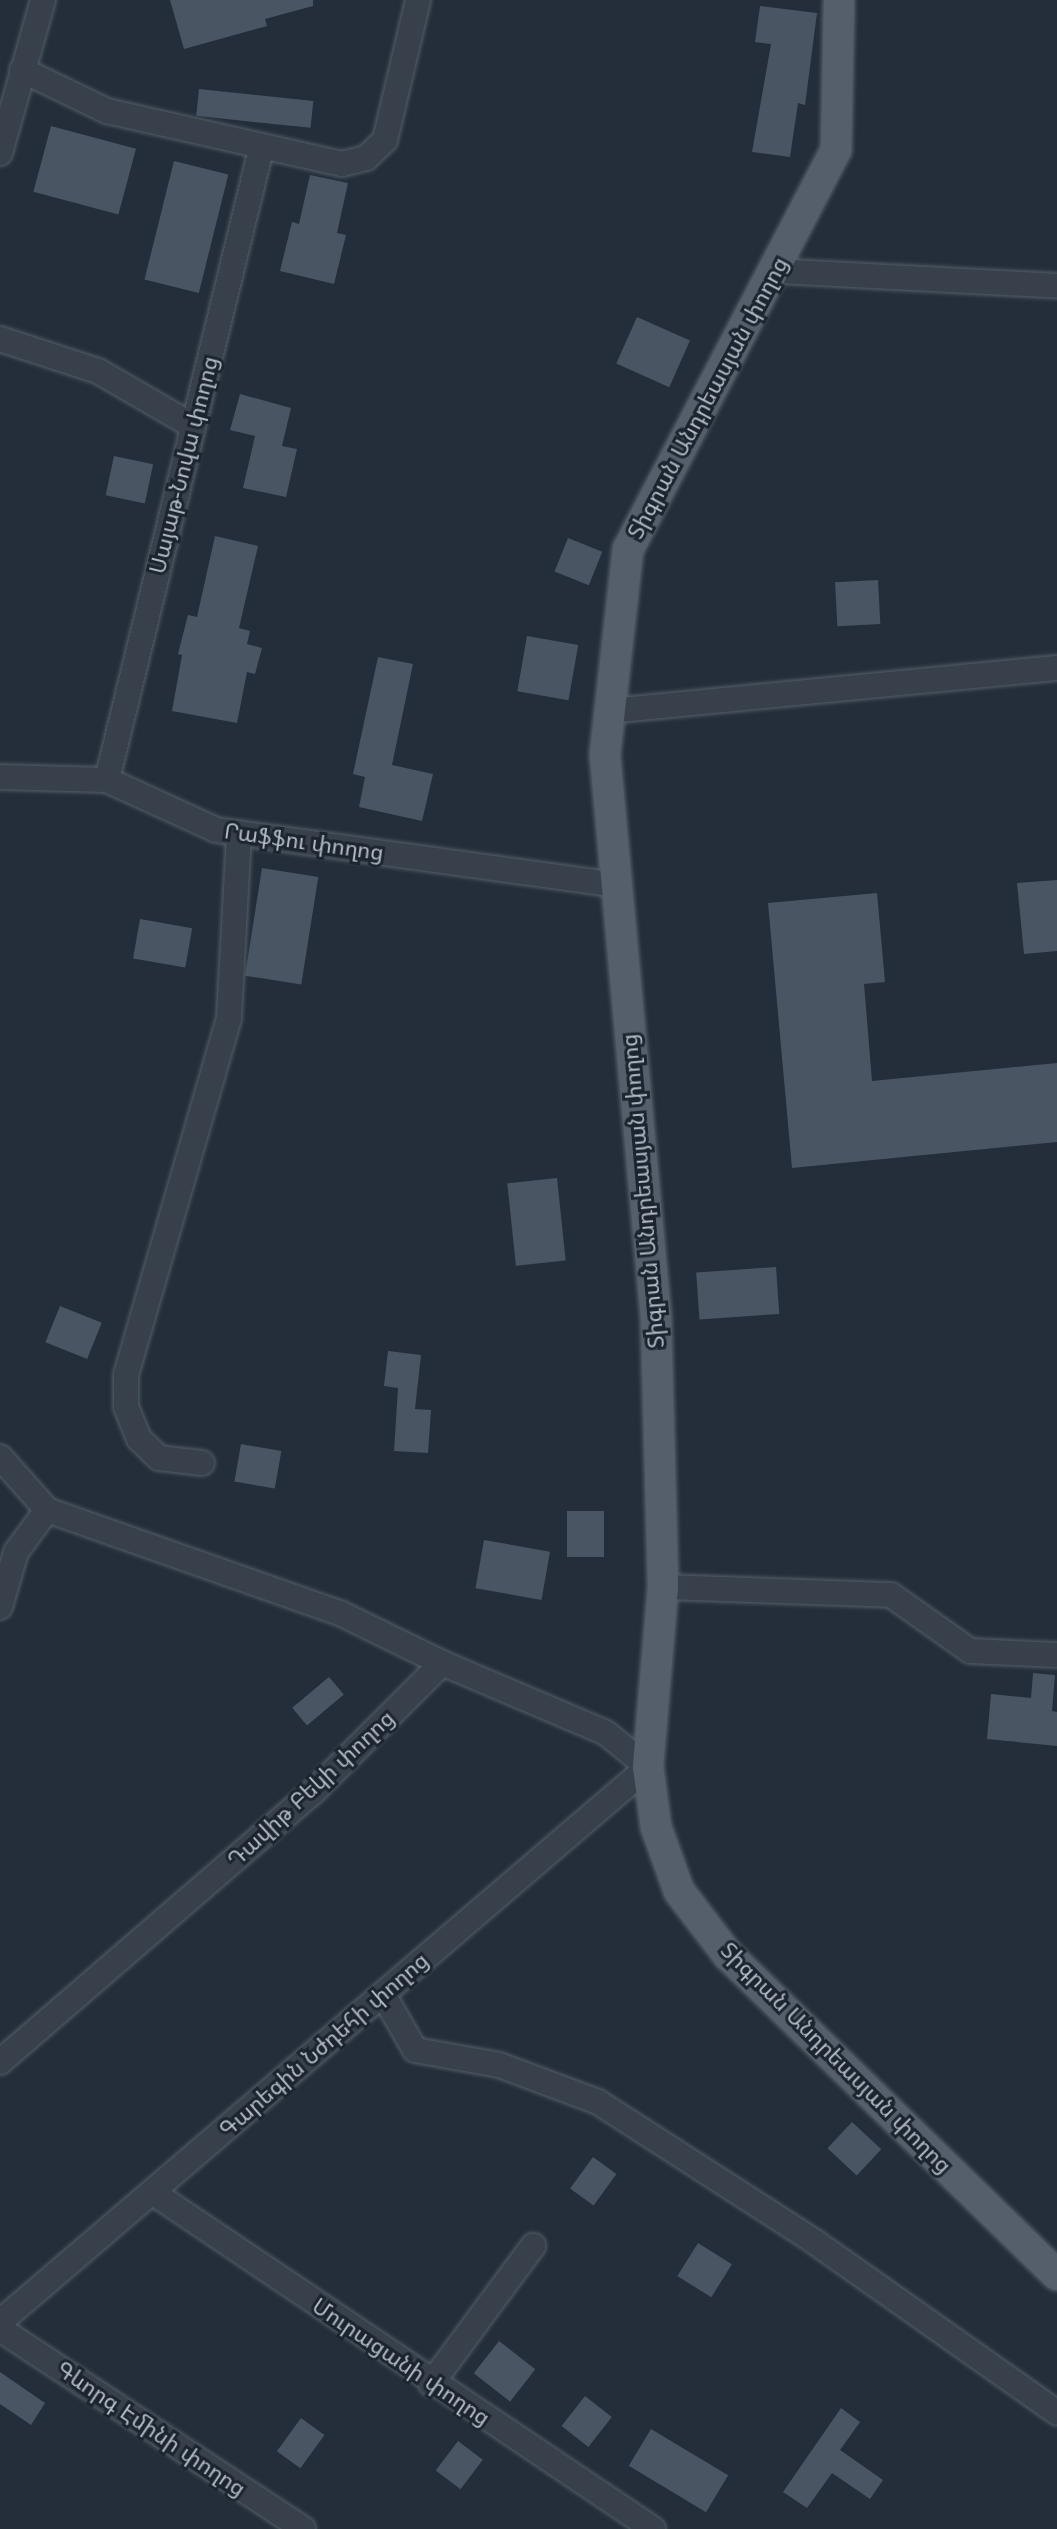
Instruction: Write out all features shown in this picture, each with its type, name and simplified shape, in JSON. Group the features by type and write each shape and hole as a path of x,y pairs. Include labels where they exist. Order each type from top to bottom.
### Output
{"main road":[{"name":"Տիգրան Անդրեասյան փողոց","path":"839,0 836,150 628,549 605,755 656,1318 663,1587 648,1767 656,1827 679,1891 728,1955 1057,2275"}],"street":[{"path":"0,153 43,0"},
{"path":"22,70 107,111 261,149 342,164 366,158 385,140 418,0"},
{"name":"Սայաթ-Նովա փողոց","path":"107,780 261,149"},
{"path":"775,271 1057,286"},
{"path":"0,339 98,371 193,426"},
{"path":"610,711 1057,668"},
{"name":"Րաֆֆու փողոց","path":"0,777 107,780 216,830 617,885"},
{"path":"202,1463 159,1458 139,1439 126,1406 126,1375 229,1018 239,833"},
{"path":"0,1457 47,1510 342,1614 442,1663 606,1733 648,1767"},
{"path":"0,1607 16,1552 47,1510"},
{"path":"663,1587 891,1595 970,1651 1057,1655"},
{"name":"Դավիթ Բեկի փողոց","path":"0,2062 324,1782 442,1663"},
{"name":"Գարեգին Նժդեհի փողոց","path":"0,2322 648,1767"},
{"path":"383,1994 415,2050 499,2065 598,2102 815,2242 1057,2413"},
{"name":"Մուրացանի փողոց","path":"152,2192 431,2384 653,2529"},
{"path":"431,2384 533,2246"},
{"name":"Գևորգ Էմինի փողոց","path":"0,2329 303,2529"}],"building":[{"path":"170,0 313,0 313,6 265,19 267,26 184,49"},
{"path":"760,6 817,13 805,105 798,103 790,157 752,152 771,44 755,42"},
{"path":"199,89 313,101 311,128 196,116"},
{"path":"51,126 136,149 118,214 33,192"},
{"path":"174,161 228,175 199,293 144,279"},
{"path":"310,175 348,183 337,233 346,235 334,284 280,271 292,222 299,224"},
{"path":"637,317 690,341 669,387 616,364"},
{"path":"240,394 291,408 282,446 297,449 286,497 243,488 255,436 230,430"},
{"path":"114,456 153,464 145,503 106,495"},
{"path":"215,536 258,546 239,628 250,631 247,644 262,648 255,674 247,672 237,723 172,711 182,655 178,654 188,615 197,617"},
{"path":"568,538 602,552 589,585 555,571"},
{"path":"878,580 880,624 837,626 835,582"},
{"path":"527,636 578,645 568,700 517,691"},
{"path":"378,657 413,664 392,765 433,774 422,821 359,807 365,777 353,774"},
{"path":"262,868 318,877 301,985 245,976"},
{"path":"1057,880 1057,951 1024,954 1017,883"},
{"path":"877,893 885,982 864,984 872,1081 1057,1063 1057,1142 792,1168 768,903"},
{"path":"140,919 192,928 185,968 133,958"},
{"path":"557,1178 566,1261 516,1266 507,1183"},
{"path":"776,1267 779,1314 699,1319 696,1273"},
{"path":"60,1306 102,1323 87,1359 45,1342"},
{"path":"388,1351 421,1355 415,1409 431,1410 428,1453 394,1451 398,1388 384,1386"},
{"path":"241,1444 281,1451 275,1489 234,1481"},
{"path":"567,1511 604,1511 604,1557 567,1557"},
{"path":"484,1540 550,1552 541,1600 475,1588"},
{"path":"1033,1673 1055,1675 1052,1711 1057,1712 1057,1746 987,1739 991,1694 1031,1698"},
{"path":"329,1677 344,1695 307,1725 292,1708"},
{"path":"852,2122 881,2149 857,2176 827,2148"},
{"path":"593,2157 616,2174 594,2206 570,2189"},
{"path":"698,2243 732,2264 711,2297 677,2276"},
{"path":"499,2341 535,2369 510,2402 474,2373"},
{"path":"0,2372 45,2403 31,2425 0,2404"},
{"path":"585,2396 612,2417 588,2447 562,2426"},
{"path":"841,2408 860,2422 840,2450 883,2480 870,2499 832,2473 807,2508 783,2492"},
{"path":"301,2418 324,2435 300,2468 277,2451"},
{"path":"651,2429 728,2475 706,2512 629,2466"},
{"path":"458,2441 483,2460 460,2489 436,2471"}]}
